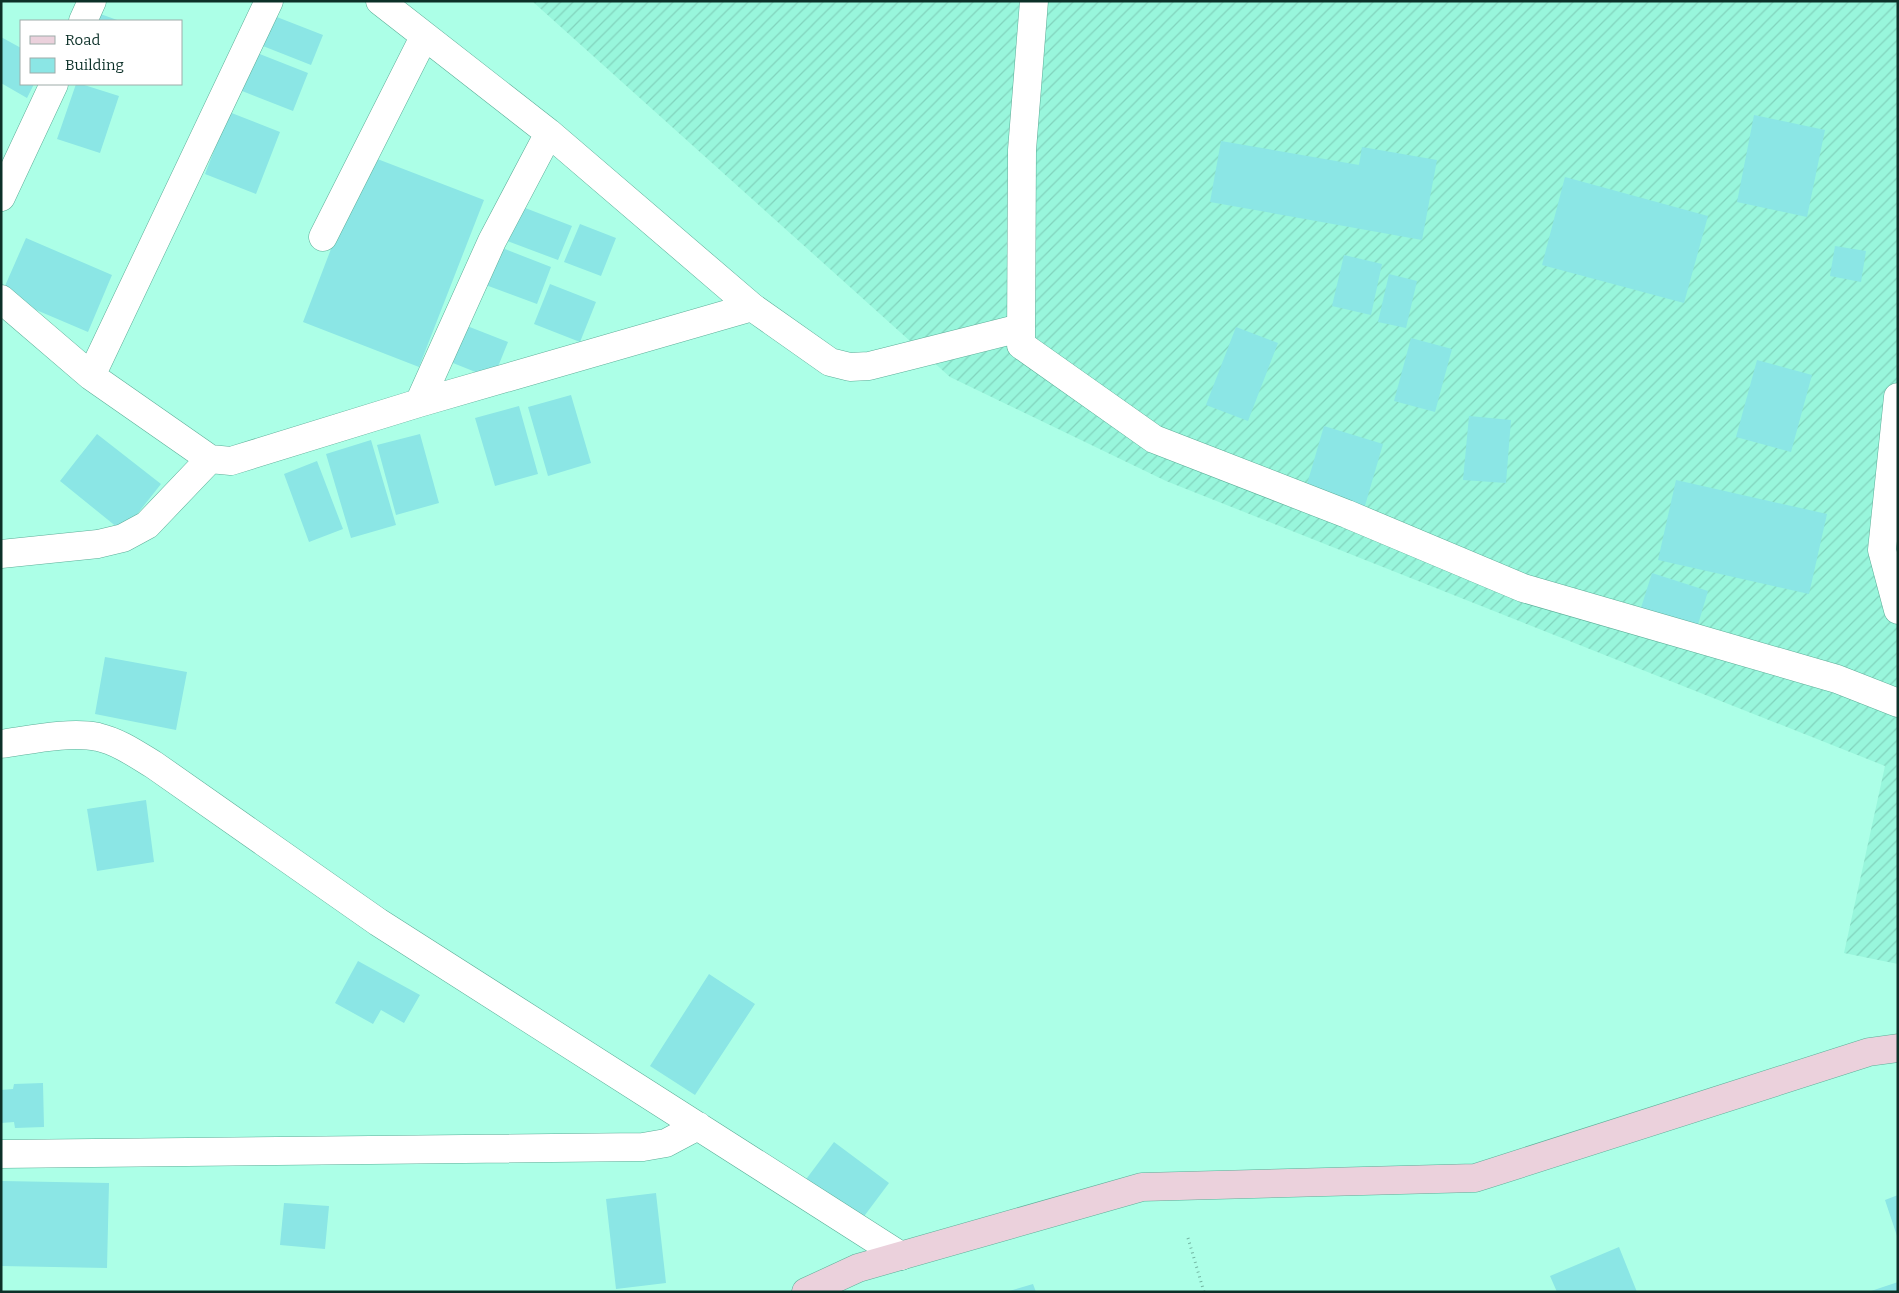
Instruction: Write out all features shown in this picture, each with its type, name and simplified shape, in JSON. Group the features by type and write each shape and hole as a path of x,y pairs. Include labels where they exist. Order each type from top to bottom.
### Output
{"main road":[{"path":"806,1292 858,1268 1142,1187 1475,1178 1869,1052 1898,1048"}],"street":[{"path":"83,20 92,1"},
{"path":"91,376 269,1"},
{"path":"380,1 549,133 752,307 830,362 850,368 869,366 1020,328"},
{"path":"1034,1 1022,150 1021,345 1154,439 1347,514 1524,588 1837,679 1898,703"},
{"path":"323,237 424,37"},
{"path":"1,197 54,85"},
{"path":"419,403 492,241 549,133"},
{"path":"1,299 91,376 210,458 231,461 419,403 752,307"},
{"path":"1898,397 1882,550 1898,610"},
{"path":"1,554 98,544 123,538 147,525 210,458"},
{"path":"1,744 70,736 98,737 125,747 162,770 378,922 901,1256"},
{"path":"1,1154 643,1147 666,1144 698,1126"}],"path":[{"path":"1188,1238 1204,1292"}],"shaded area":[{"path":"532,1 1898,1 1898,964 1844,953 1885,766 1166,481 950,377"}],"building":[{"path":"92,11 117,20 88,20"},
{"path":"264,12 323,35 311,65 253,42"},
{"path":"1,37 20,47 20,85 34,85 27,98 1,83"},
{"path":"252,51 308,73 293,111 237,89"},
{"path":"76,85 84,85 119,96 100,153 57,139"},
{"path":"229,112 280,132 256,194 205,174"},
{"path":"1754,115 1825,130 1807,217 1737,202"},
{"path":"1221,141 1359,165 1362,147 1437,160 1422,240 1210,202"},
{"path":"367,155 484,200 419,367 303,322"},
{"path":"1565,177 1708,216 1684,303 1542,265"},
{"path":"520,206 572,226 558,260 507,241"},
{"path":"580,224 616,238 601,276 564,262"},
{"path":"26,238 112,275 88,332 1,295"},
{"path":"497,246 551,267 537,304 483,284"},
{"path":"1835,246 1866,251 1861,282 1830,276"},
{"path":"1344,255 1382,264 1371,315 1332,306"},
{"path":"1389,274 1417,281 1406,328 1378,322"},
{"path":"550,284 596,302 580,342 534,324"},
{"path":"462,324 508,342 493,379 448,361"},
{"path":"1236,327 1278,343 1248,421 1206,405"},
{"path":"1411,338 1452,349 1435,412 1394,401"},
{"path":"1757,360 1812,375 1791,452 1736,437"},
{"path":"571,395 591,463 548,476 528,407"},
{"path":"519,406 538,474 495,486 475,418"},
{"path":"1469,416 1511,420 1506,483 1463,480"},
{"path":"1324,426 1383,444 1364,509 1305,491"},
{"path":"97,434 161,484 123,532 60,481"},
{"path":"420,434 439,503 396,515 377,445"},
{"path":"371,440 396,525 351,538 326,454"},
{"path":"317,461 343,529 309,542 284,474"},
{"path":"1676,480 1827,514 1809,594 1658,560"},
{"path":"1652,573 1708,591 1697,628 1640,611"},
{"path":"105,657 187,672 176,730 95,714"},
{"path":"146,800 154,862 97,871 87,809"},
{"path":"358,961 420,995 404,1023 381,1010 373,1024 335,1003"},
{"path":"709,974 755,1004 695,1095 650,1066"},
{"path":"43,1083 44,1127 15,1128 14,1122 1,1123 1,1090 13,1089 14,1084"},
{"path":"834,1142 889,1183 856,1227 801,1186"},
{"path":"2,1181 109,1183 107,1268 1,1266"},
{"path":"656,1193 666,1283 616,1289 606,1199"},
{"path":"1898,1195 1898,1236 1897,1236 1885,1200"},
{"path":"284,1203 329,1206 325,1249 280,1245"},
{"path":"1619,1247 1637,1292 1557,1292 1550,1276"},
{"path":"1898,1282 1898,1292 1871,1292 1871,1291"},
{"path":"1033,1284 1036,1292 1009,1291"}]}
